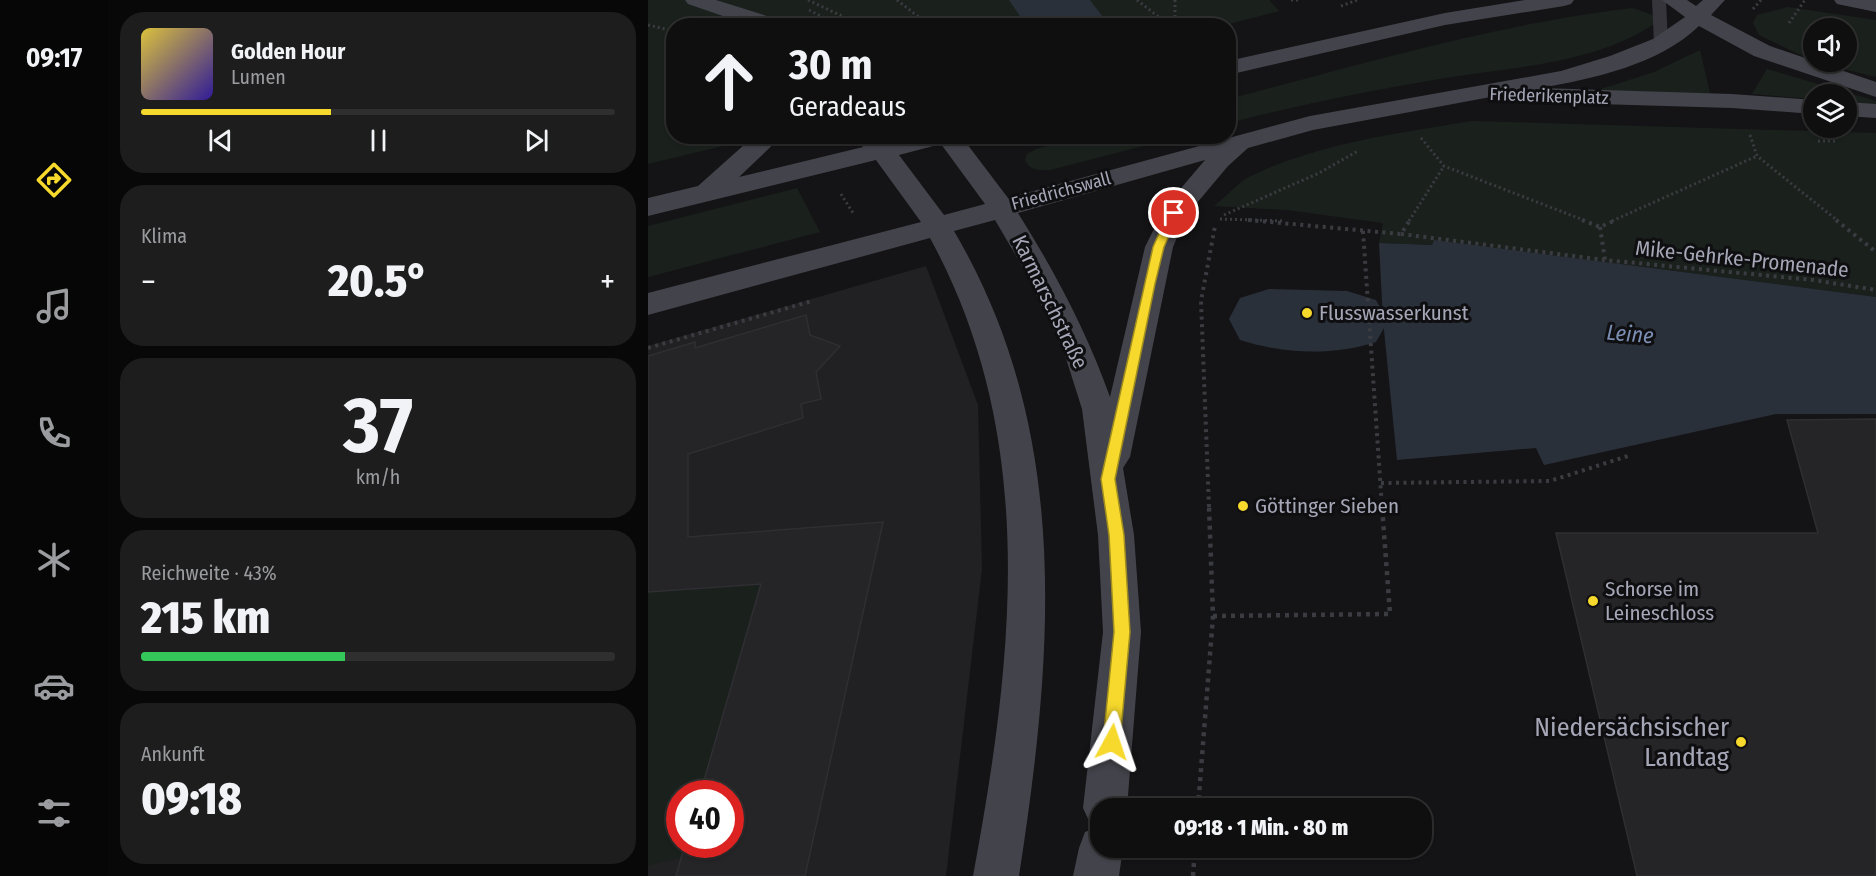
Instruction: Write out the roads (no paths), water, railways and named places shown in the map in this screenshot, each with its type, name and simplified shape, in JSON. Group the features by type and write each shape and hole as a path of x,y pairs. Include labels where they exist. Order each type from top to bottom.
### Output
{"main road":[{"path":"1366,35 1444,0"},
{"path":"1236,66 1445,19 1564,0"},
{"path":"1672,0 1730,36 1783,60 1876,90"},
{"name":"Friederikenplatz","path":"1476,94 1564,77 1618,61 1661,44 1698,18 1715,0"},
{"path":"1844,0 1876,6"},
{"path":"700,2 721,18"},
{"path":"700,2 750,18"},
{"name":"Friederikenplatz","path":"1476,94 1732,101 1803,105"},
{"name":"Friedrichswall","path":"1236,143 1367,111 1476,94"},
{"path":"1857,110 1876,111"},
{"path":"1108,479 1158,247 1174,213 1219,160 1242,141"},
{"path":"702,195 761,144"},
{"path":"648,207 822,165 874,144 938,226 967,282 994,355 1011,421 1023,495 1028,563 1023,706 996,876"},
{"name":"Karmarschstraße","path":"952,144 1001,208 1036,265 1078,349 1098,409 1116,535 1122,632 1106,798"},
{"name":"Friedrichswall","path":"648,303 873,245 1231,144"},
{"path":"1096,876 1099,858"}],"lane":[{"path":"1659,0 1661,44"}],"water":[{"path":"1009,0 1090,0 1104,18 1021,18"},
{"path":"1434,240 1876,297 1876,414 1776,414 1544,465 1536,448 1397,460 1383,320 1379,243 1432,245"}],"waterway":[{"name":"Leine","path":"1269,319 1347,321"}],"place":[{"name":"Flusswasserkunst","path":"1307,313"},
{"name":"Göttinger Sieben","path":"1243,506"},
{"name":"Schorse im Leineschloss","path":"1593,601"},
{"name":"Niedersächsischer Landtag","path":"1741,742"}]}
